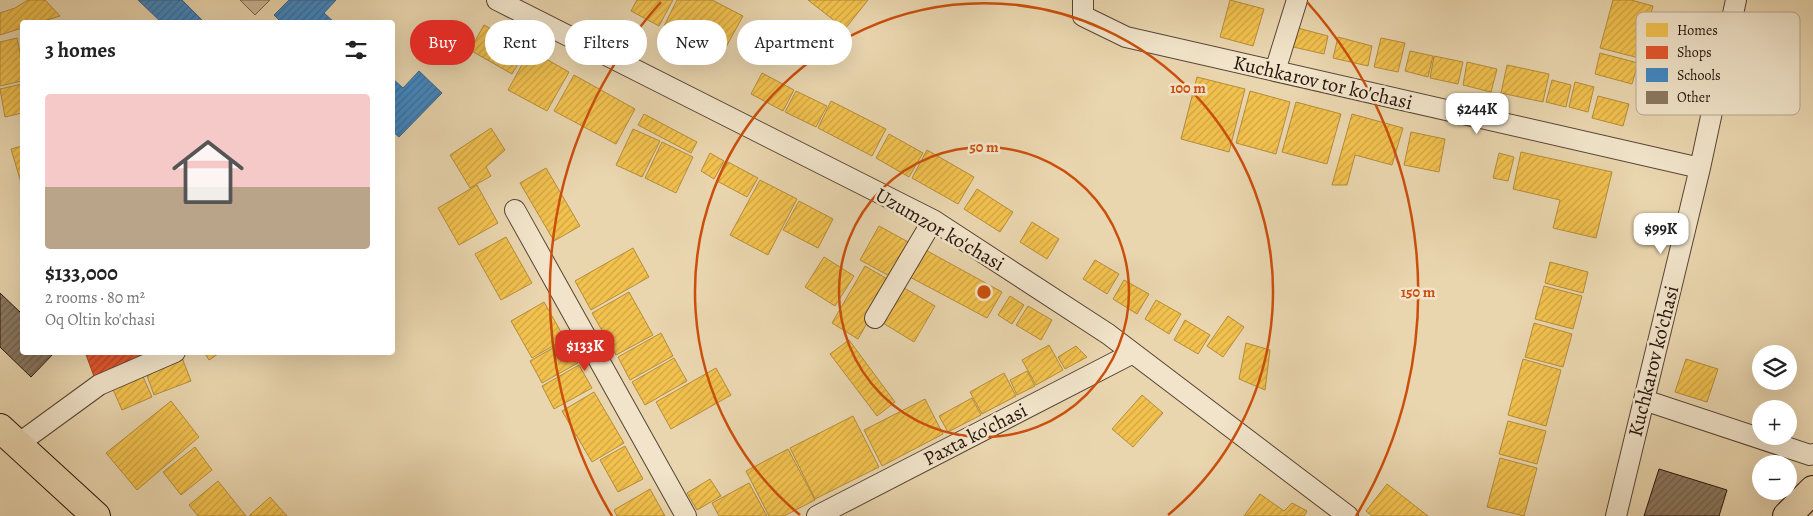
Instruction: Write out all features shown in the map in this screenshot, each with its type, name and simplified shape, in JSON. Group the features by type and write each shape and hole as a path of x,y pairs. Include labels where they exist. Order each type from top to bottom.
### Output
{"main road":[{"path":"6,441 69,516"},
{"path":"6,441 96,516"},
{"path":"1787,516 1813,490"}],"street":[{"name":"Uzumzor ko'chasi","path":"497,0 933,220 1108,334 1348,516"},
{"name":"Kuchkarov tor ko'chasi","path":"1083,0 1083,16 1126,37 1700,168"},
{"path":"1276,71 1297,0"},
{"name":"Kuchkarov ko'chasi","path":"1616,516 1711,115"},
{"path":"515,210 686,516"},
{"path":"875,318 933,220"},
{"name":"Paxta ko'chasi","path":"818,516 1133,353"},
{"path":"6,441 99,385 168,355"},
{"path":"1644,400 1810,456 1813,454"}],"shaded area":[{"path":"240,0 270,0 255,15"}],"building: Homes":[{"path":"28,0 45,0 60,16 47,20 20,20 20,29 0,35 0,13 15,8"},
{"path":"637,0 673,0 662,20 657,20 657,25 631,11"},
{"path":"677,0 712,0 743,16 741,20 737,20 737,27 727,45 727,20 667,20"},
{"path":"808,0 868,0 852,20 834,20"},
{"path":"1230,0 1264,9 1253,46 1220,37"},
{"path":"1613,0 1631,0 1653,6 1651,12 1636,12 1636,57 1600,48"},
{"path":"485,26 485,59 475,53 475,41"},
{"path":"1294,27 1328,36 1324,54 1289,46"},
{"path":"1338,37 1372,46 1368,66 1333,58"},
{"path":"17,38 20,52 20,81 0,86 0,42"},
{"path":"1381,38 1405,43 1398,72 1374,67"},
{"path":"1410,51 1433,56 1428,77 1405,71"},
{"path":"1600,53 1636,62 1632,84 1595,74"},
{"path":"1434,56 1463,62 1458,84 1430,78"},
{"path":"1467,62 1497,69 1491,92 1463,85"},
{"path":"555,64 569,72 547,111 508,90 522,65"},
{"path":"496,65 517,65 512,74"},
{"path":"1507,65 1549,74 1543,102 1501,93"},
{"path":"762,73 794,90 783,111 751,94"},
{"path":"574,75 635,109 616,144 554,111"},
{"path":"1197,77 1245,89 1229,152 1181,139"},
{"path":"1552,80 1571,85 1566,107 1546,102"},
{"path":"1575,82 1594,87 1588,112 1569,107"},
{"path":"20,84 20,113 5,117 0,89"},
{"path":"796,91 827,106 816,127 785,112"},
{"path":"1250,91 1290,102 1276,154 1236,143"},
{"path":"1598,96 1629,104 1623,126 1592,118"},
{"path":"831,101 886,129 872,156 818,128"},
{"path":"1296,102 1341,114 1327,164 1282,152"},
{"path":"644,114 697,142 691,153 638,125"},
{"path":"1352,114 1403,128 1392,165 1355,155 1347,185 1332,185"},
{"path":"491,128 505,150 486,167 491,176 470,188 450,155"},
{"path":"633,129 660,141 642,177 616,165"},
{"path":"1411,132 1445,139 1439,172 1404,165"},
{"path":"889,134 923,153 909,177 876,158"},
{"path":"662,142 693,157 676,193 645,178"},
{"path":"20,147 20,179 11,149"},
{"path":"927,150 974,177 958,204 912,178"},
{"path":"1521,152 1612,172 1596,238 1553,228 1560,200 1513,189"},
{"path":"710,153 724,161 714,179 701,171"},
{"path":"1499,153 1514,157 1508,181 1493,178"},
{"path":"728,162 758,178 747,197 717,181"},
{"path":"546,168 580,226 554,241 520,183"},
{"path":"760,180 797,199 768,255 730,235"},
{"path":"477,185 498,223 459,245 438,208"},
{"path":"977,189 1013,212 1000,232 964,209"},
{"path":"799,201 833,219 818,248 783,230"},
{"path":"1032,222 1059,239 1047,259 1020,242"},
{"path":"879,226 912,244 893,278 860,260"},
{"path":"506,237 532,283 501,300 475,254"},
{"path":"633,248 649,277 591,310 575,281"},
{"path":"922,248 1002,292 987,318 906,275"},
{"path":"824,257 854,276 835,306 805,287"},
{"path":"1095,260 1119,274 1107,294 1083,279"},
{"path":"1550,262 1588,272 1583,293 1545,283"},
{"path":"865,266 891,281 858,339 832,323"},
{"path":"1124,280 1149,294 1137,314 1113,299"},
{"path":"899,285 935,306 914,342 878,320"},
{"path":"1544,286 1582,296 1573,329 1535,319"},
{"path":"629,292 653,335 616,355 592,313"},
{"path":"1010,296 1024,305 1012,324 998,315"},
{"path":"1156,300 1181,314 1169,334 1145,319"},
{"path":"544,302 565,339 532,358 511,321"},
{"path":"1028,306 1052,320 1041,340 1016,325"},
{"path":"1228,316 1244,327 1223,357 1207,346"},
{"path":"1185,320 1210,335 1198,354 1174,340"},
{"path":"1534,323 1572,334 1563,367 1525,357"},
{"path":"661,333 673,356 630,380 618,357"},
{"path":"849,340 895,402 877,416 830,354"},
{"path":"565,341 578,363 542,383 530,361"},
{"path":"1246,343 1270,350 1265,390 1239,379"},
{"path":"1049,345 1063,370 1036,385 1022,360"},
{"path":"1076,346 1087,357 1065,369 1058,357"},
{"path":"181,355 191,381 154,395 145,370"},
{"path":"206,355 216,355 209,360"},
{"path":"674,358 687,381 645,405 632,382"},
{"path":"1523,359 1561,370 1546,426 1508,415"},
{"path":"1686,359 1718,369 1707,402 1675,392"},
{"path":"579,365 592,388 554,409 542,386"},
{"path":"716,368 731,395 671,429 656,402"},
{"path":"1027,371 1035,386 1017,395 1010,380"},
{"path":"141,372 152,397 122,410 111,385"},
{"path":"1004,373 1016,396 982,414 970,392"},
{"path":"594,392 624,443 592,462 562,411"},
{"path":"1142,395 1163,413 1133,447 1112,429"},
{"path":"972,398 981,415 948,432 939,416"},
{"path":"925,399 943,434 882,466 864,430"},
{"path":"171,401 199,437 137,490 106,453"},
{"path":"853,416 879,467 815,499 790,448"},
{"path":"1508,421 1546,431 1537,464 1499,454"},
{"path":"625,446 643,479 618,492 600,460"},
{"path":"195,447 212,470 181,495 163,472"},
{"path":"788,449 815,500 784,516 769,516 746,471"},
{"path":"1500,458 1537,468 1524,516 1487,507"},
{"path":"710,479 721,496 697,510 687,493"},
{"path":"218,481 246,516 198,516 189,505"},
{"path":"749,483 767,516 719,516 712,503"},
{"path":"1387,484 1428,516 1372,516 1366,511"},
{"path":"650,489 665,516 617,516 614,510"},
{"path":"1260,494 1284,511 1292,503 1307,511 1304,516 1244,516"},
{"path":"270,497 287,516 249,516"}],"building: Shops":[{"path":"86,355 155,355 95,379"}],"building: Schools":[{"path":"138,0 182,0 202,20 159,20"},
{"path":"289,0 336,0 324,13 332,20 279,20 274,15"},
{"path":"419,71 442,93 399,137 395,134 395,81 403,88"}],"building: Other":[{"path":"0,293 20,312 20,355 52,355 31,377 0,347"},
{"path":"1659,469 1727,490 1719,516 1644,516"}]}
